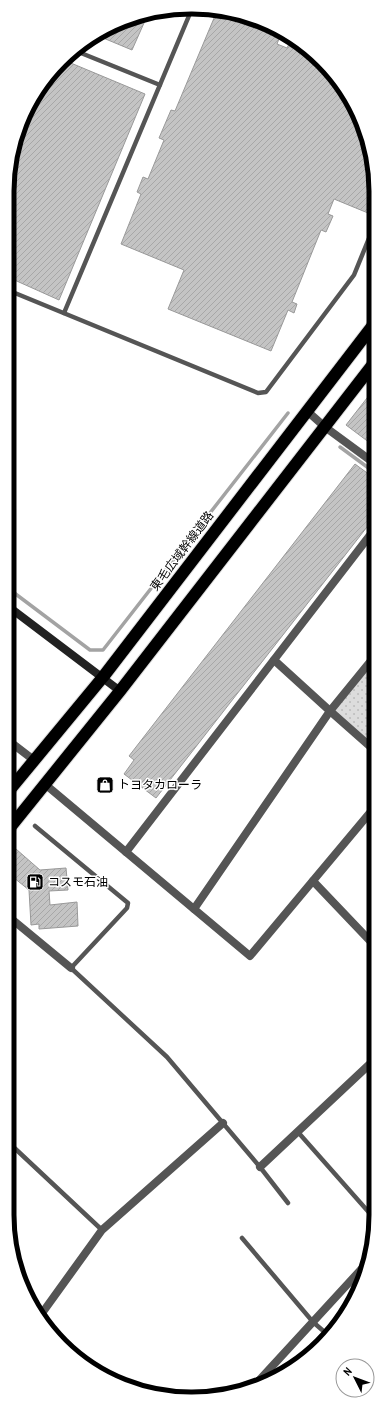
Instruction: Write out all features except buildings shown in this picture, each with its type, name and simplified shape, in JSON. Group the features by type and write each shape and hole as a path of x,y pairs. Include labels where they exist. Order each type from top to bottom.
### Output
{"highway":[{"name":"東毛広域幹線道路","path":"14,785 103,677 369,330"},
{"path":"14,823 46,785 120,691 369,369"}],"street":[{"path":"307,411 324,427 369,459"},
{"path":"126,852 369,536"},
{"path":"14,611 120,691"},
{"path":"274,660 369,745"},
{"path":"194,909 330,711 369,663"},
{"path":"14,746 35,761"},
{"path":"46,785 250,956 369,814"},
{"path":"313,881 369,940"},
{"path":"14,921 71,968"},
{"path":"260,1167 369,1065"},
{"path":"43,1312 102,1230 222,1122"},
{"path":"263,1377 360,1270"}],"lane":[{"path":"64,313 188,14"},
{"path":"81,53 160,84"},
{"path":"14,293 258,393 266,392 354,275 369,238"},
{"path":"35,826 128,903 127,908 71,968 167,1057 288,1202"},
{"path":"297,1132 369,1213"},
{"path":"14,1148 102,1230"},
{"path":"242,1238 313,1322 325,1332"}],"shaded area":[{"path":"368,664 369,745 330,711"}],"waterway":[{"path":"14,593 90,650 103,650 288,413"},
{"path":"340,447 369,468"}],"place":[{"name":"トヨタカローラ","path":"105,785"},
{"name":"コスモ石油","path":"35,882"}]}
